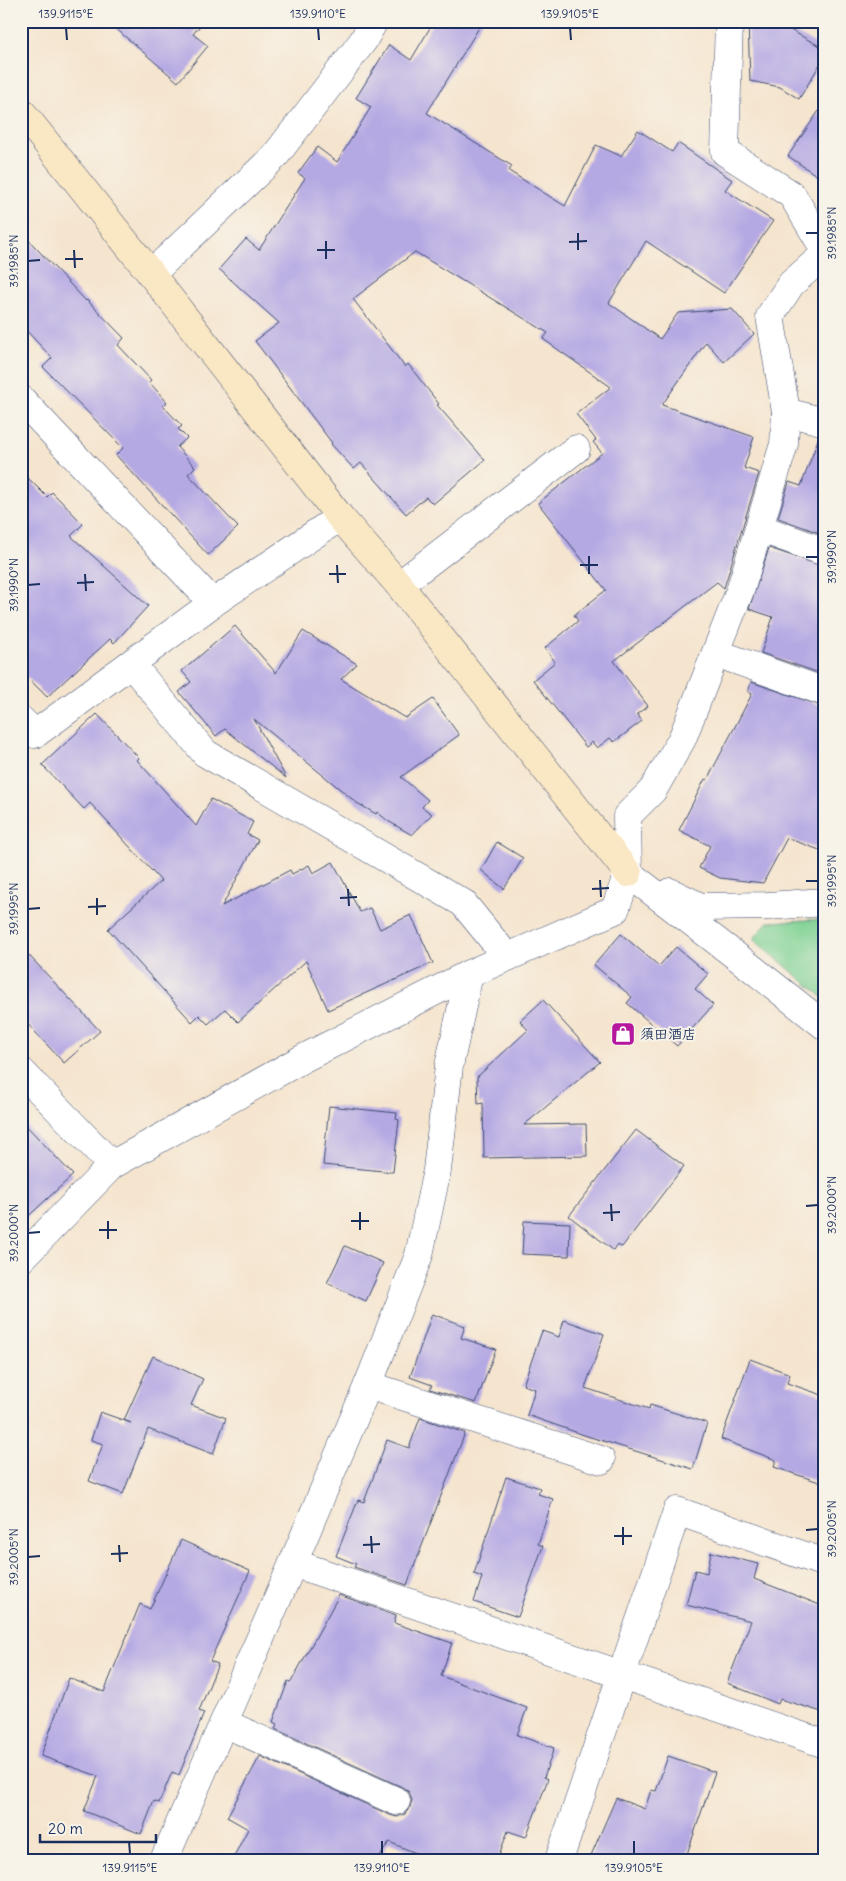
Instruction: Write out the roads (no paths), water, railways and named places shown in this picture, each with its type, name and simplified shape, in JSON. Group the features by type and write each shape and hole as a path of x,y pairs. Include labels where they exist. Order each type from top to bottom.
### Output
{"street":[{"path":"151,274 275,156 363,41 374,21"},
{"path":"728,21 725,152 792,195 825,250"},
{"path":"21,111 151,274 340,517 399,585 628,873 825,1026"},
{"path":"21,1259 112,1165 304,1058 469,974 615,910 628,873 627,816 653,790 682,739 741,588 784,444 786,412 770,316 791,284 825,254"},
{"path":"21,399 213,603"},
{"path":"786,412 825,422"},
{"path":"399,585 576,449"},
{"path":"21,720 35,734 213,603 340,517"},
{"path":"759,528 825,552"},
{"path":"716,653 825,692"},
{"path":"131,664 206,753 463,902 507,957"},
{"path":"628,873 702,907 768,906 825,902"},
{"path":"164,1860 293,1563 368,1385 419,1255 437,1170 449,1066 469,974"},
{"path":"21,1071 112,1165"},
{"path":"368,1385 601,1460"},
{"path":"559,1860 677,1511 825,1564"},
{"path":"293,1563 825,1744"},
{"path":"224,1723 396,1800"}],"place":[{"name":"須田酒店","path":"623,1034"}]}
